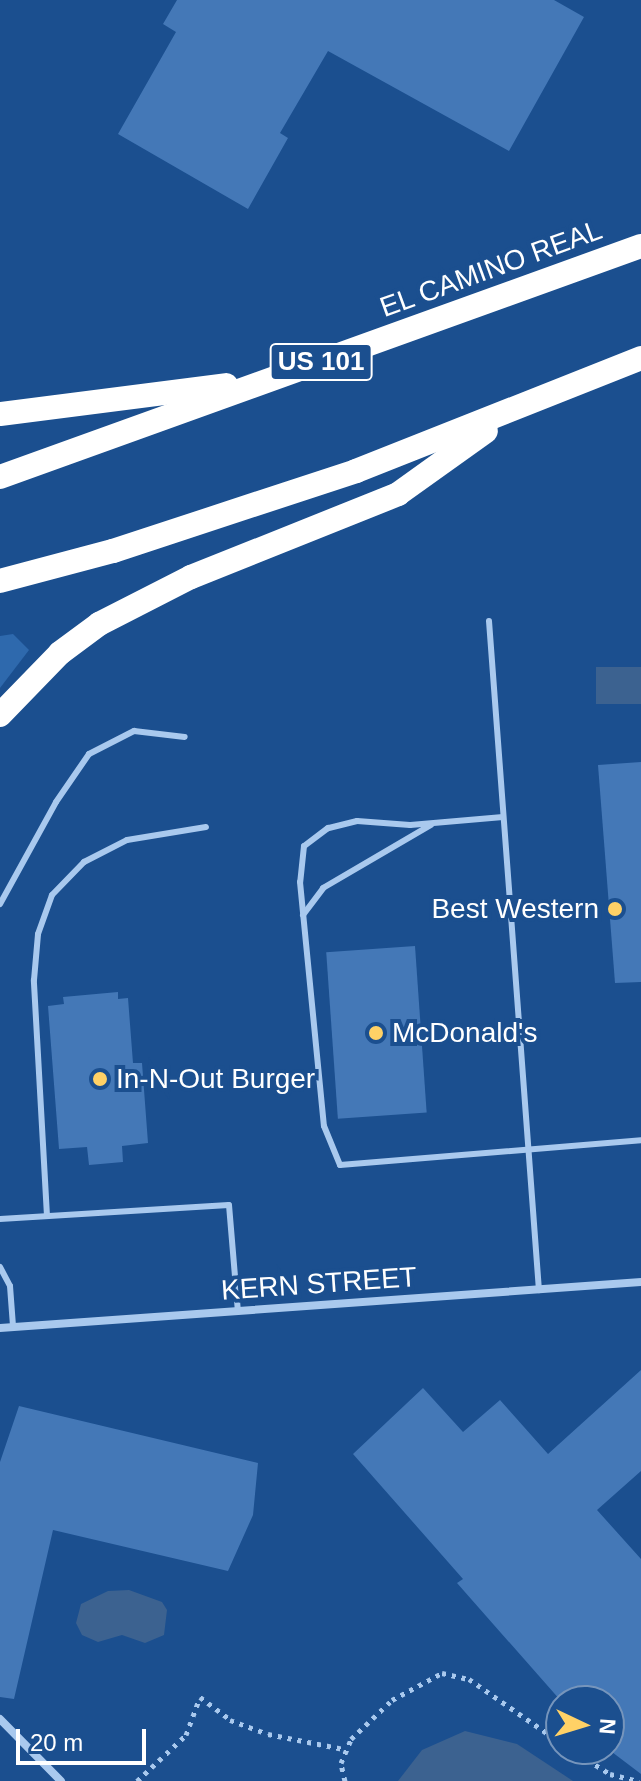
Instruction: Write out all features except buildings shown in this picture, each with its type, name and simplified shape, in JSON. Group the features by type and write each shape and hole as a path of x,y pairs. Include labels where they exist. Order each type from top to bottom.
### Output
{"highway":[{"name":"EL CAMINO REAL","path":"0,477 641,246"},
{"path":"0,581 244,509 513,411 641,358"},
{"path":"0,414 272,379"},
{"path":"0,715 49,663 99,624 191,577 398,494 513,411"}],"street":[{"name":"KERN STREET","path":"0,1328 641,1282"},
{"path":"0,1719 61,1781"}],"lane":[{"path":"489,621 539,1290"},
{"path":"0,904 56,802 89,754 134,731 185,737"},
{"path":"503,817 434,823 357,821 328,828 304,846 303,915 324,1126 340,1165 641,1140"},
{"path":"303,915 323,888 434,823"},
{"path":"47,1216 34,980 38,934 52,895 84,862 127,840 206,827"},
{"path":"0,1219 229,1205 238,1312"},
{"path":"0,1267 10,1286 13,1326"}],"path":[{"path":"345,1781 344,1749 392,1700 442,1673 469,1679 545,1732"},
{"path":"137,1781 186,1735 200,1697 243,1725 344,1749"},
{"path":"596,1765 610,1774 639,1781"}],"shaded area":[{"path":"13,634 29,650 0,688 0,636"},
{"path":"596,667 641,667 641,704 596,704"},
{"path":"129,1590 162,1602 167,1610 164,1635 145,1643 122,1635 98,1642 82,1635 76,1623 81,1604 108,1591"},
{"path":"465,1731 517,1744 573,1781 398,1781 422,1750"}],"place":[{"name":"Best Western","path":"615,909"},
{"name":"McDonald's","path":"376,1033"},
{"name":"In-N-Out Burger","path":"100,1079"}]}
